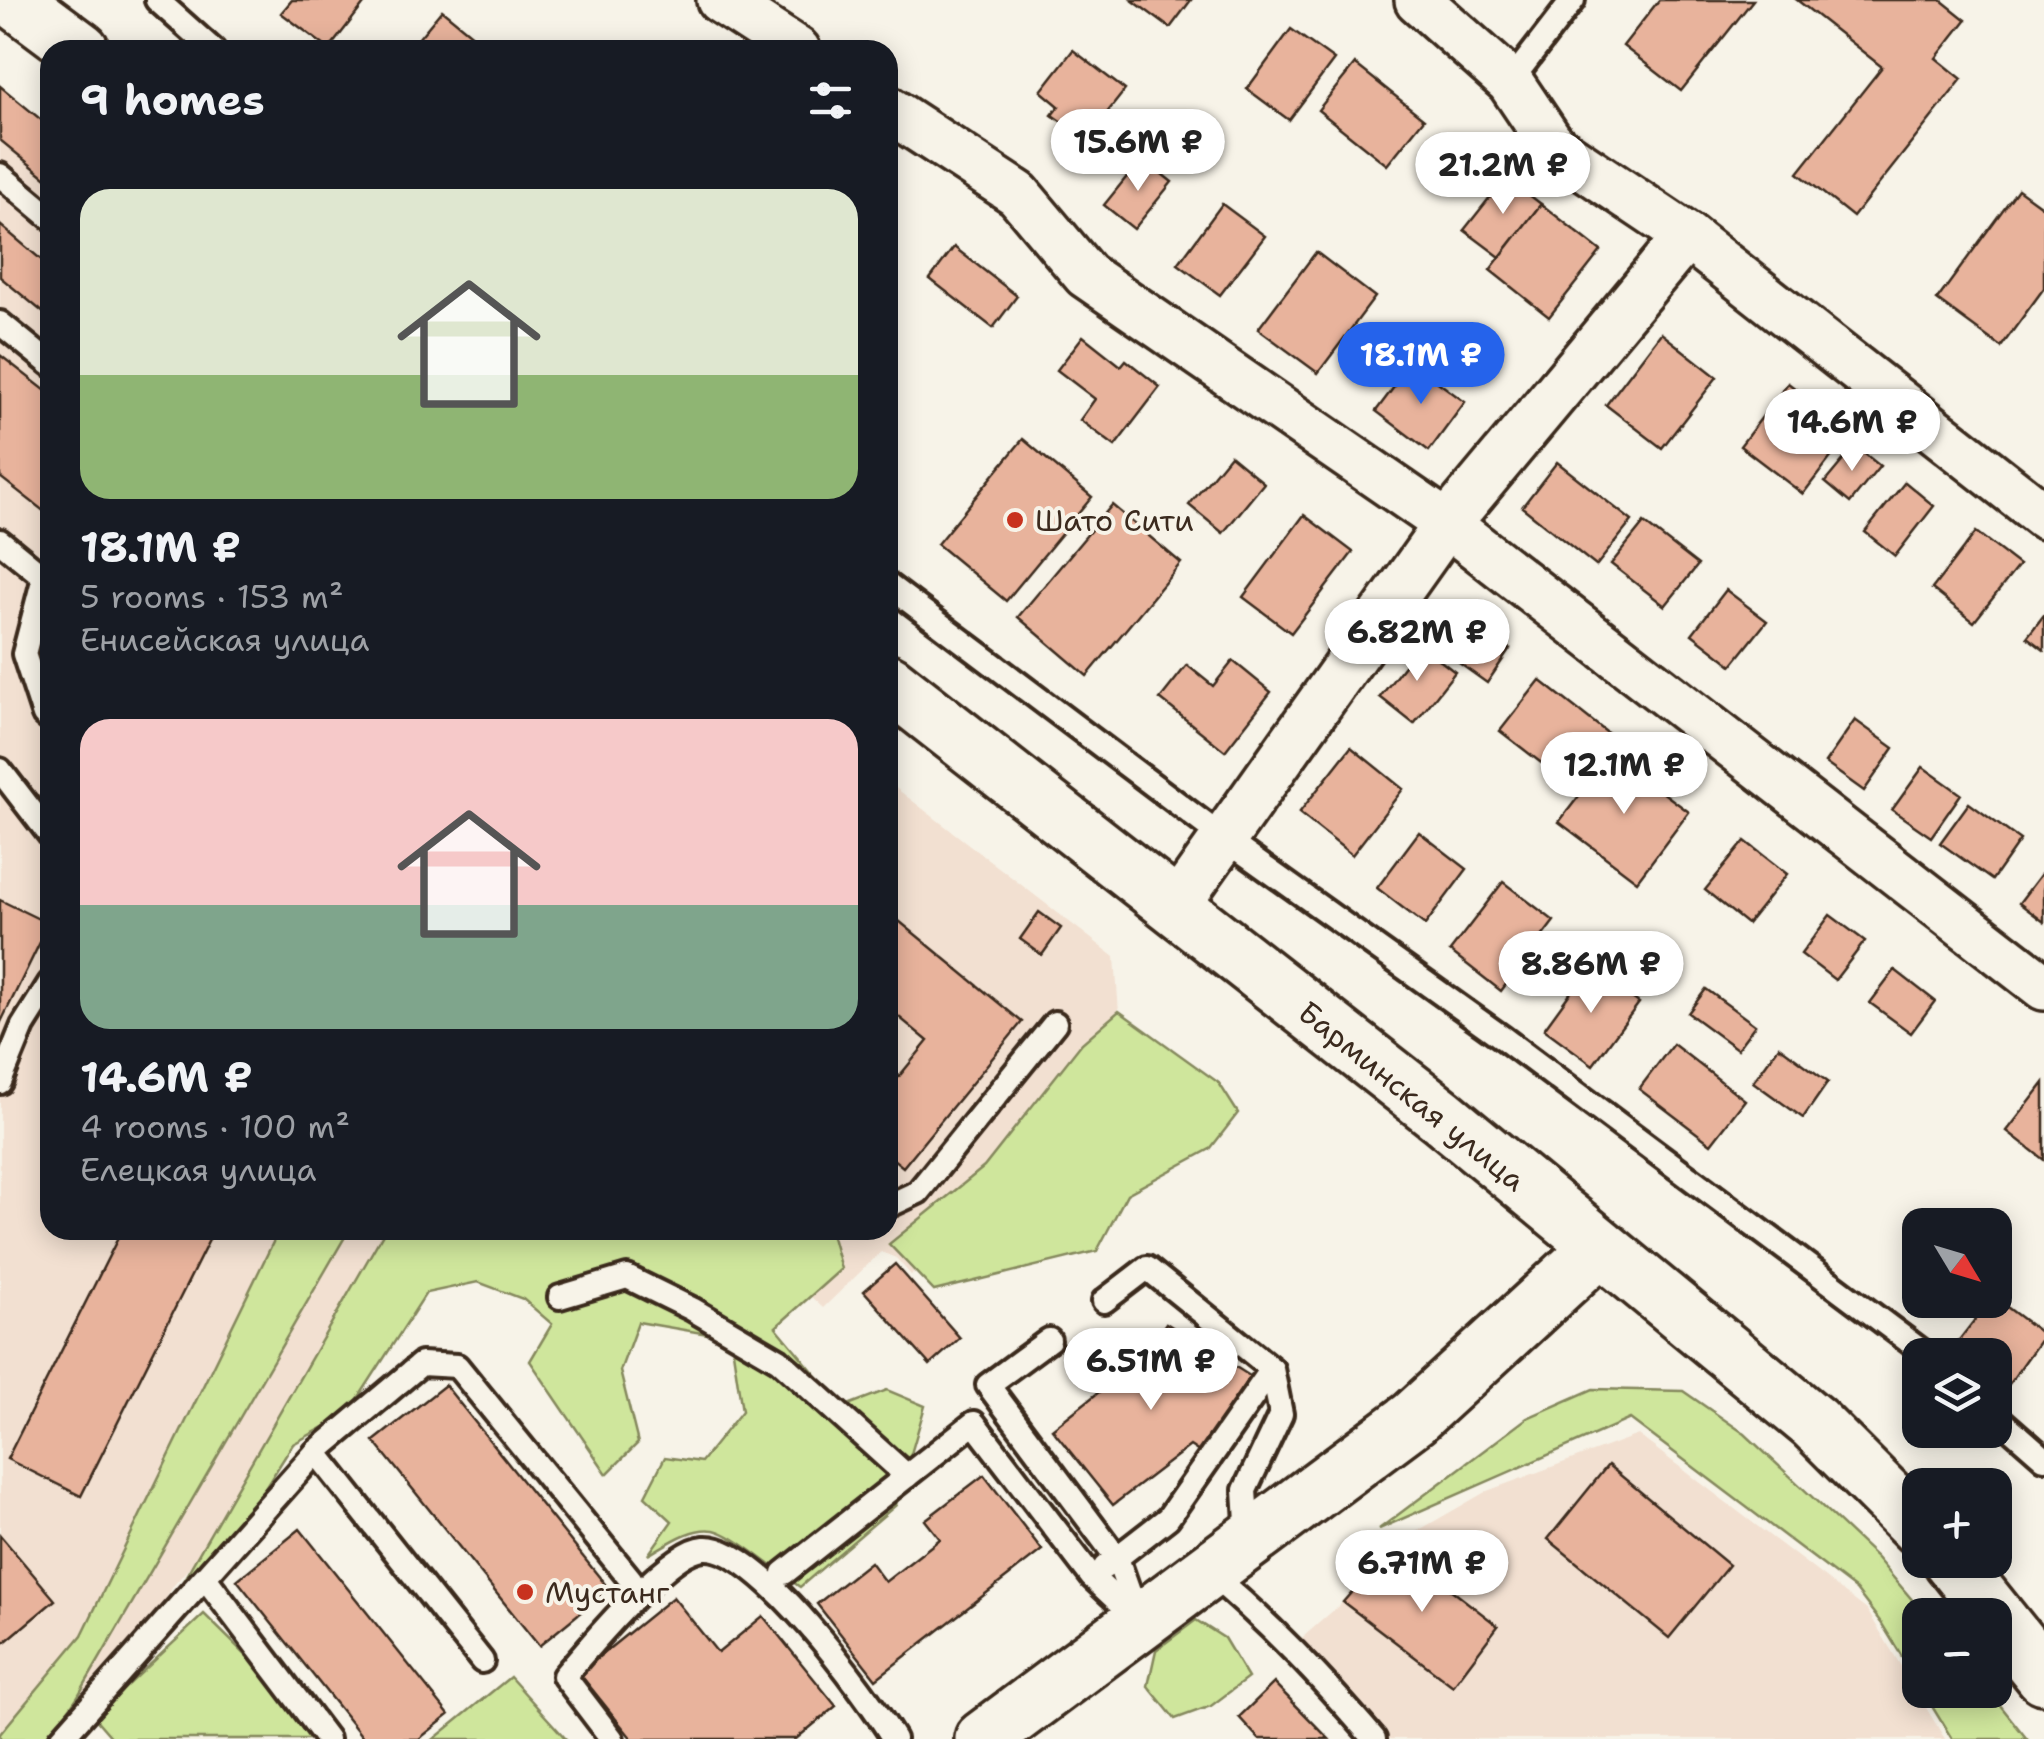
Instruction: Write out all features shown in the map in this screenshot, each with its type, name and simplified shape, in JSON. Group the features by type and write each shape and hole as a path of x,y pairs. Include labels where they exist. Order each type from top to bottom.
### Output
{"main road":[{"path":"14,0 68,40"},
{"name":"Барминская улица","path":"898,690 1442,1116 1814,1423 1902,1510"},
{"path":"984,1739 1414,1418 1599,1248"},
{"path":"1965,1578 2044,1676"}],"street":[{"path":"720,0 782,40"},
{"path":"1418,0 1510,82 1553,146 1687,236 2044,516"},
{"path":"898,116 1018,194 1086,276 1447,524 2044,988"},
{"path":"1174,909 1447,524 1687,236"}],"lane":[{"path":"157,0 201,40"},
{"path":"1510,82 1572,0"},
{"path":"0,174 40,208"},
{"path":"0,323 40,356"},
{"path":"0,541 40,574"},
{"path":"40,592 24,654 40,702"},
{"path":"898,593 1226,840 1503,1038 1903,1338"},
{"path":"0,770 40,821"},
{"path":"0,1082 23,1026 40,999"},
{"path":"898,1201 918,1192 1055,1023"},
{"path":"1104,1301 1148,1268 1272,1370 1281,1414 1245,1490 1228,1557 1246,1603 1314,1669 1374,1739"},
{"path":"560,1297 627,1278 692,1309 779,1360 907,1476"},
{"path":"1048,1340 988,1386 1117,1558 1139,1622"},
{"path":"72,1737 316,1452 421,1364 457,1366 631,1580"},
{"path":"1092,1578 1168,1518 1272,1370"},
{"path":"784,1573 974,1423 1092,1578 1139,1622"},
{"path":"2012,1430 2044,1458"},
{"path":"316,1452 482,1661"},
{"path":"612,1739 564,1676 673,1560 703,1548 733,1555 805,1618 894,1739"},
{"path":"206,1579 327,1739"}],"shaded area":[{"path":"0,86 40,119 40,1240 469,1240 174,1585 80,1739 0,1739"},
{"path":"898,790 1115,957 1127,1126 911,1275 896,1258 881,1252 823,1308 796,1283 701,1240 898,1240"},
{"path":"1638,1435 1867,1610 1902,1668 1902,1708 1926,1708 1945,1739 1386,1739 1296,1643 1343,1602 1393,1545 1487,1491"}],"green space":[{"path":"1119,1011 1219,1083 1238,1113 1210,1149 1127,1194 1097,1251 934,1291 889,1244 984,1167 1082,1043"},
{"path":"274,1240 343,1240 78,1696 48,1739 0,1739 0,1734 82,1635"},
{"path":"379,1240 833,1240 841,1269 776,1327 843,1407 887,1390 925,1406 896,1505 800,1587 745,1546 714,1530 688,1534 648,1555 672,1521 645,1496 665,1457 701,1462 742,1411 731,1338 638,1322 620,1371 638,1443 607,1474 530,1361 552,1324 523,1299 478,1282 426,1293 348,1414 293,1444 208,1579 183,1581"},
{"path":"1593,1389 1683,1391 1745,1434 1876,1557 1911,1598 1902,1598 1902,1657 1856,1590 1630,1419 1379,1529 1527,1418"},
{"path":"204,1614 331,1739 113,1739 94,1717"},
{"path":"1196,1620 1224,1638 1248,1678 1211,1706 1175,1719 1148,1686 1156,1650"},
{"path":"510,1677 566,1739 434,1739"},
{"path":"1933,1708 2002,1708 2027,1739 1952,1739"}],"building":[{"path":"292,0 367,0 336,40 317,40 281,13"},
{"path":"1132,0 1191,0 1170,28"},
{"path":"1659,0 1753,0 1681,91 1623,46"},
{"path":"1797,0 1941,0 1966,20 1936,58 1962,79 1853,217 1798,173 1882,67"},
{"path":"442,10 479,40 417,40"},
{"path":"1291,29 1334,60 1289,120 1247,89"},
{"path":"1073,50 1125,90 1095,128 1079,115 1069,127 1052,115 1059,106 1041,91"},
{"path":"1355,64 1424,119 1387,165 1318,110"},
{"path":"0,86 40,119 40,173 0,140"},
{"path":"1142,158 1172,182 1134,229 1104,205"},
{"path":"1506,177 1541,204 1500,257 1464,230"},
{"path":"2018,189 2044,208 2044,288 2001,347 1937,300"},
{"path":"1222,204 1265,236 1220,295 1178,264"},
{"path":"1541,204 1601,251 1549,317 1490,270"},
{"path":"0,225 40,259 40,310 0,277"},
{"path":"954,247 1017,296 993,328 930,279"},
{"path":"1316,252 1375,297 1318,373 1258,329"},
{"path":"1661,333 1717,377 1662,448 1606,405"},
{"path":"1083,336 1121,366 1126,360 1160,387 1115,446 1080,420 1095,399 1057,370"},
{"path":"0,355 40,386 40,508 0,477"},
{"path":"1412,363 1465,402 1429,451 1376,411"},
{"path":"1788,383 1851,431 1803,494 1740,446"},
{"name":"Шато Сити","path":"1023,439 1092,497 1006,601 937,544"},
{"path":"1855,446 1880,466 1850,503 1825,482"},
{"path":"1230,455 1264,483 1223,533 1189,505"},
{"path":"1557,462 1632,521 1596,566 1522,507"},
{"path":"1905,482 1934,506 1895,556 1865,532"},
{"path":"1112,505 1181,563 1087,676 1018,617"},
{"path":"1304,515 1353,552 1291,633 1243,597"},
{"path":"1644,523 1698,565 1665,606 1611,564"},
{"path":"1976,532 2019,565 1974,622 1932,589"},
{"path":"1726,590 1767,621 1732,665 1692,634"},
{"path":"1447,605 1510,649 1487,683 1424,638"},
{"path":"2044,615 2044,650 2027,637"},
{"path":"1420,645 1455,672 1414,724 1380,697"},
{"path":"1233,661 1271,692 1225,751 1160,699 1187,665 1213,686"},
{"path":"1540,680 1615,739 1575,789 1500,731"},
{"path":"1855,720 1894,748 1864,791 1825,763"},
{"path":"1351,747 1403,789 1352,855 1299,813"},
{"path":"1611,754 1689,812 1637,881 1559,822"},
{"path":"1923,767 1961,794 1931,837 1892,810"},
{"path":"1969,803 2020,840 1992,880 1940,843"},
{"path":"1419,832 1467,869 1425,925 1377,888"},
{"path":"1745,841 1787,874 1747,924 1705,890"},
{"path":"2044,870 2044,922 2019,903"},
{"path":"1503,882 1554,921 1501,991 1450,951"},
{"path":"0,900 40,920 40,942 0,1024"},
{"path":"1039,912 1061,928 1042,955 1020,939"},
{"path":"1830,915 1865,941 1835,980 1801,954"},
{"path":"898,920 1022,1022 903,1167 898,1163 898,1078 928,1041 898,1016"},
{"path":"1589,967 1639,1003 1593,1065 1544,1029"},
{"path":"1895,970 1935,1001 1911,1033 1870,1003"},
{"path":"1706,989 1755,1025 1737,1049 1688,1013"},
{"path":"1673,1044 1745,1100 1711,1144 1639,1089"},
{"path":"1779,1046 1828,1082 1803,1118 1753,1082"},
{"path":"2044,1083 2044,1160 2007,1131"},
{"path":"117,1240 209,1240 81,1496 7,1459"},
{"path":"895,1264 960,1338 930,1365 864,1291"},
{"path":"2012,1311 2044,1335 2012,1380 2012,1338 1961,1338 1976,1318 2012,1318"},
{"path":"1166,1323 1250,1376 1199,1452 1190,1446 1113,1505 1052,1429 1141,1359"},
{"path":"445,1385 609,1589 539,1646 374,1441"},
{"path":"1608,1465 1729,1565 1669,1638 1548,1539"},
{"path":"984,1475 1042,1550 876,1679 817,1604 870,1562 885,1582 940,1539 925,1520"},
{"path":"300,1529 449,1715 419,1739 364,1739 237,1580"},
{"path":"0,1535 55,1600 0,1646"},
{"path":"1393,1545 1498,1626 1453,1686 1343,1602"},
{"path":"673,1597 718,1653 763,1616 836,1706 796,1739 632,1739 579,1673"},
{"path":"1274,1683 1329,1739 1259,1739 1239,1717"}],"place":[{"name":"Шато Сити","path":"1015,520"},
{"name":"Мустанг","path":"525,1592"}]}
